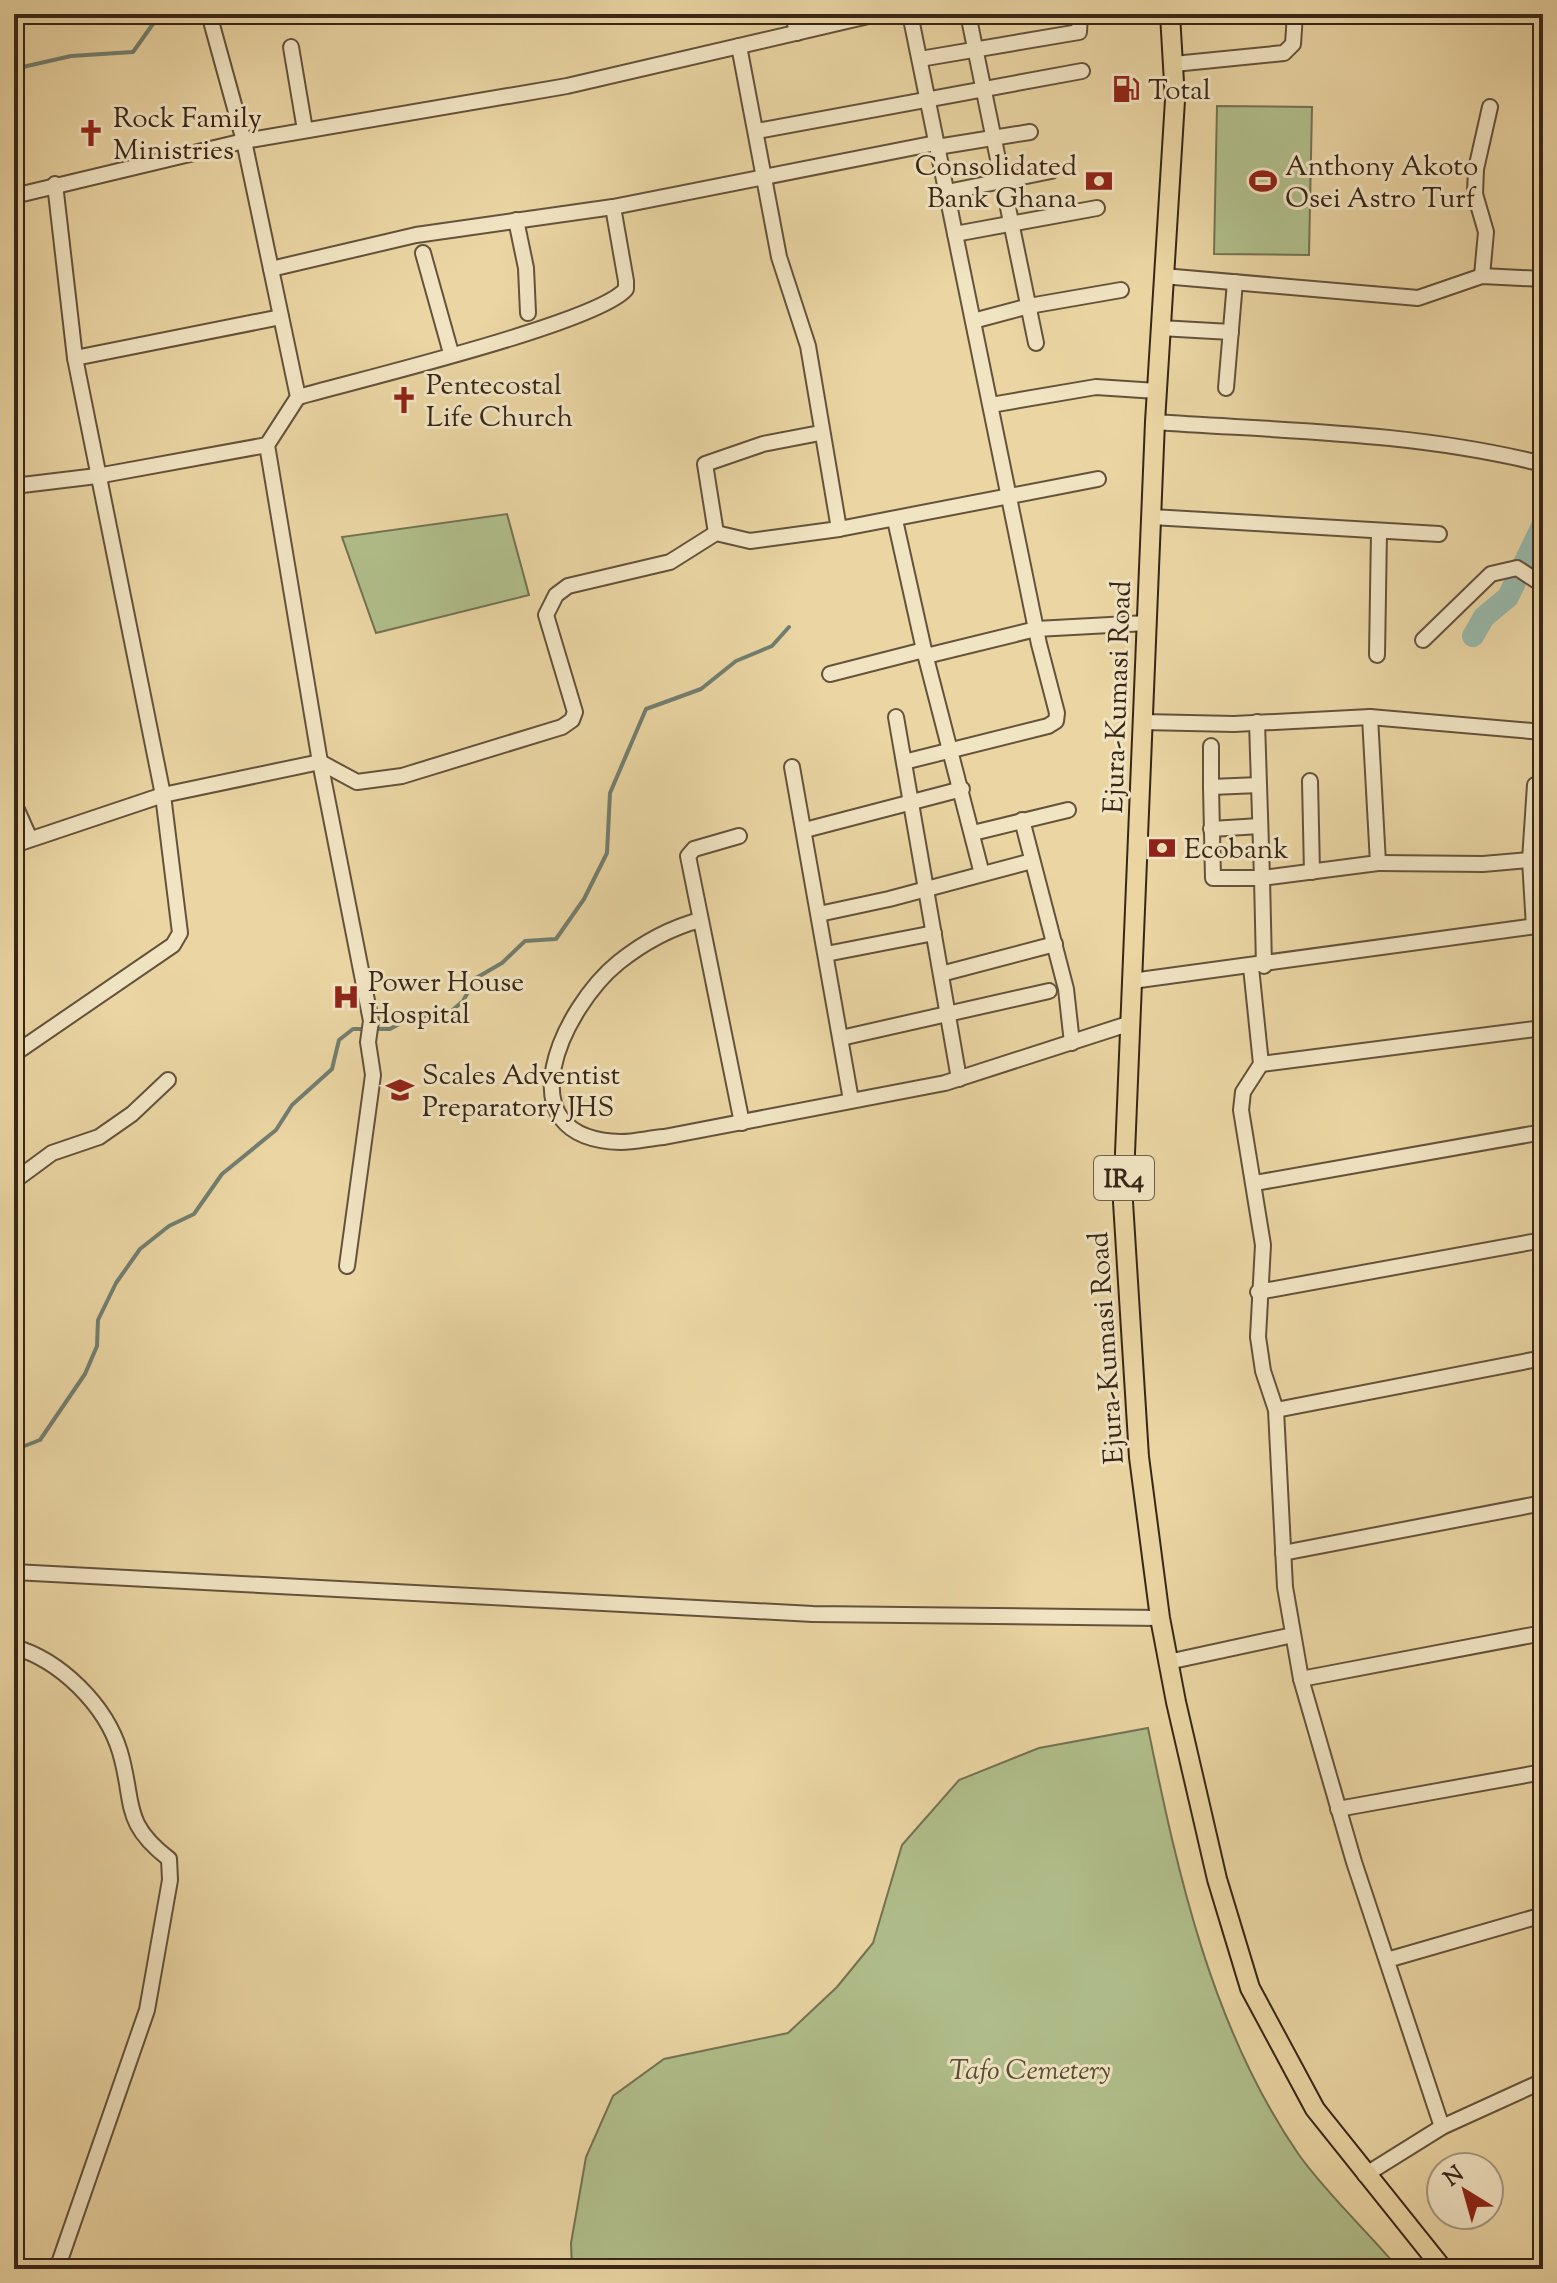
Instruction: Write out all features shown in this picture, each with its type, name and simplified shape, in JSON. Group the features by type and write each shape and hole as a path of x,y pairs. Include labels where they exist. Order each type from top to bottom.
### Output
{"main road":[{"name":"Ejura-Kumasi Road","path":"1170,14 1174,64 1155,422 1123,1202 1125,1275 1139,1457 1168,1662 1217,1879 1250,1988 1315,2109 1443,2269"}],"street":[{"path":"209,14 244,141 298,397"},
{"path":"793,14 797,33"},
{"path":"14,196 244,141 567,86 877,14"},
{"path":"904,762 1048,726 1056,721 910,14"},
{"path":"968,14 1036,343"},
{"path":"920,59 1079,32 1080,14"},
{"path":"1174,64 1284,53 1293,44 1295,14"},
{"path":"739,46 779,257 808,346 820,433 839,529"},
{"path":"291,47 305,130"},
{"path":"757,131 1082,71"},
{"path":"1482,276 1486,232 1475,194 1476,169 1490,107"},
{"path":"271,269 416,235 613,207 936,145 1030,132"},
{"path":"947,192 1051,171"},
{"path":"14,1054 178,940 163,795 75,358 55,184"},
{"path":"347,1266 373,1075 368,1042 371,1021 320,762 267,445 298,397 557,323 620,295 626,281 613,207"},
{"path":"955,234 1097,208"},
{"path":"516,220 526,268 528,313"},
{"path":"423,253 451,353"},
{"path":"1163,276 1418,298 1482,276 1543,279"},
{"path":"1226,388 1235,282"},
{"path":"973,321 1029,306 1121,290"},
{"path":"75,358 281,317"},
{"path":"1160,328 1231,332"},
{"path":"991,405 1096,387 1157,391"},
{"path":"1155,422 1440,442 1498,451 1543,464"},
{"path":"716,533 705,464 763,444 820,433"},
{"path":"14,486 97,476 267,445"},
{"path":"14,845 163,795 320,762 350,780 365,782 402,776 562,727 572,720 575,712 546,615 556,595 568,586 670,562 716,533 750,541 839,529 1098,479"},
{"path":"1152,517 1439,534"},
{"path":"895,520 925,653 982,874"},
{"path":"1377,655 1379,532"},
{"path":"1423,640 1491,574 1523,573 1543,585"},
{"path":"830,674 1036,629 1147,623"},
{"path":"896,717 959,1079"},
{"path":"1143,722 1257,722 1370,717 1543,732"},
{"path":"1370,717 1378,863"},
{"path":"1257,722 1262,878 1257,966 1261,1064 1243,1092 1241,1110 1263,1245 1258,1292 1258,1337 1263,1371 1276,1410 1283,1553 1293,1635 1301,1679 1338,1809 1442,2127"},
{"path":"1211,746 1213,878 1262,878 1378,863 1483,864 1530,860"},
{"path":"792,767 851,1100"},
{"path":"1310,781 1312,872"},
{"path":"1211,787 1259,785"},
{"path":"1132,981 1538,926 1530,860 1535,785"},
{"path":"805,830 962,789"},
{"path":"14,803 30,839"},
{"path":"973,833 1068,810"},
{"path":"1022,820 1066,989 1072,1043"},
{"path":"1211,829 1260,826"},
{"path":"739,836 694,849 688,856 742,1123"},
{"path":"819,914 1032,861"},
{"path":"700,920 668,931 636,950 618,963 586,997 557,1046 553,1087 556,1111 566,1124 591,1136 621,1142 742,1123 959,1079 1131,1023"},
{"path":"826,954 934,933"},
{"path":"941,974 1055,944"},
{"path":"841,1038 1049,991"},
{"path":"1261,1064 1543,1028"},
{"path":"14,1181 52,1153 99,1137 132,1114 168,1080"},
{"path":"1255,1183 1543,1132"},
{"path":"1258,1292 1543,1240"},
{"path":"1276,1410 1543,1358"},
{"path":"1283,1553 1543,1503"},
{"path":"14,1572 813,1614 1160,1618"},
{"path":"1301,1679 1543,1633"},
{"path":"1168,1662 1293,1635"},
{"path":"14,1647 55,1665 79,1686 119,1748 133,1821 141,1835 169,1859 170,1880 147,2010 57,2269"},
{"path":"1338,1809 1543,1772"},
{"path":"1387,1960 1543,1915"},
{"path":"1365,2175 1442,2127 1543,2081"}],"green space":[{"name":"Anthony Akoto Osei Astro Turf","path":"1217,106 1312,107 1309,255 1214,254"},
{"path":"507,514 529,595 376,633 342,537"},
{"name":"Tafo Cemetery","path":"1148,1728 1186,1894 1221,2003 1243,2056 1269,2107 1299,2155 1399,2269 572,2269 571,2243 586,2157 613,2096 664,2059 788,2033 837,1987 873,1943 902,1845 959,1780 1039,1748"}],"waterway":[{"path":"14,69 71,56 133,52 160,14"},
{"path":"1473,636 1484,617 1508,597 1543,524"},
{"path":"14,1450 40,1440 85,1374 97,1346 98,1320 116,1283 140,1249 169,1226 194,1214 222,1174 276,1130 292,1105 332,1069 339,1040 353,1029 390,1029 412,1017 448,1014 463,1001 476,978 502,963 525,941 556,939 584,899 607,853 610,793 646,709 701,689 736,661 772,646 789,627"}],"place":[{"name":"Total","path":"1126,89"},
{"name":"Rock Family Ministries","path":"91,133"},
{"name":"Consolidated Bank Ghana","path":"1099,181"},
{"name":"Anthony Akoto Osei Astro Turf","path":"1263,181"},
{"name":"Pentecostal Life Church","path":"404,400"},
{"name":"Ecobank","path":"1162,848"},
{"name":"Power House Hospital","path":"346,997"},
{"name":"Scales Adventist Preparatory JHS","path":"400,1090"}]}
